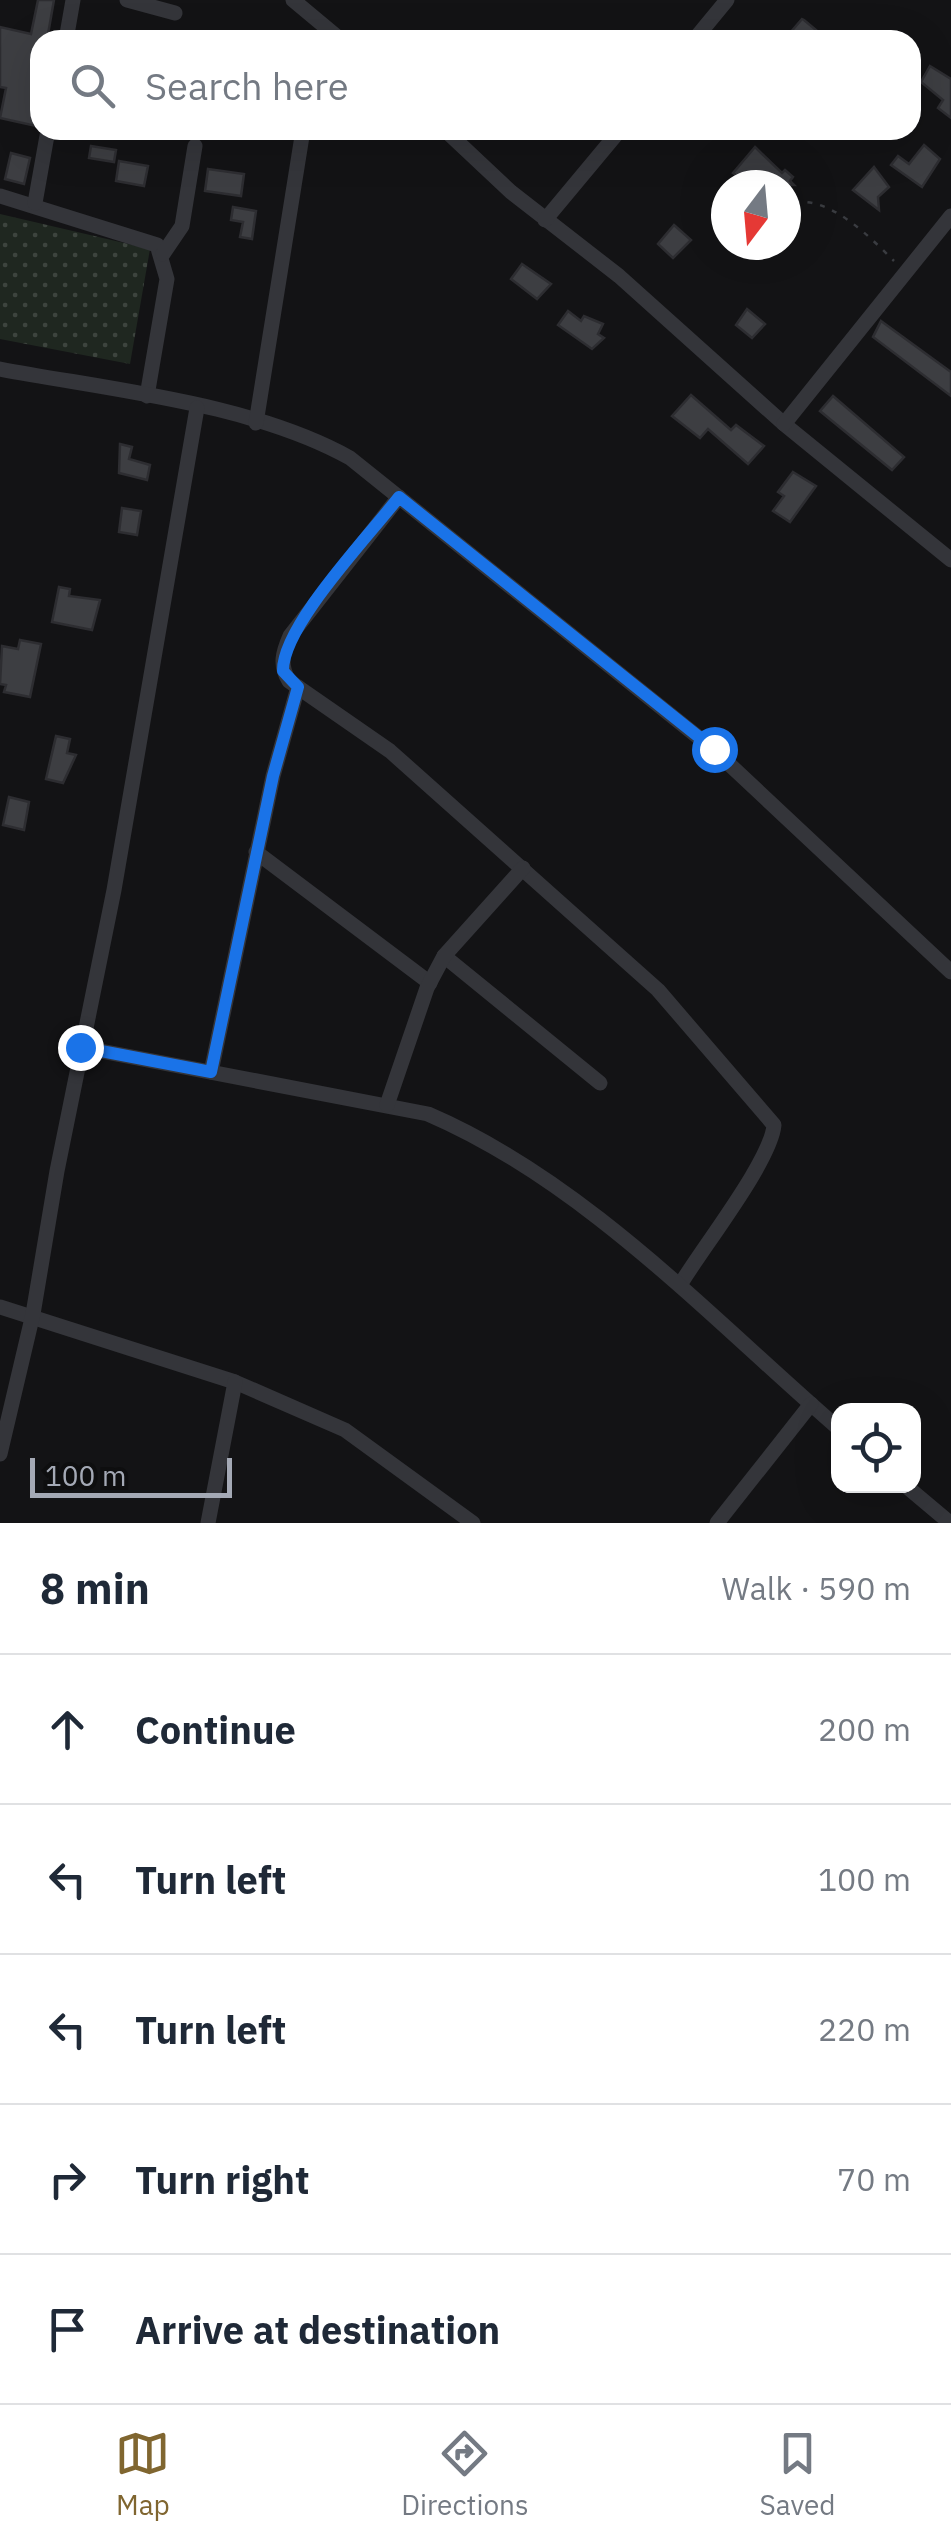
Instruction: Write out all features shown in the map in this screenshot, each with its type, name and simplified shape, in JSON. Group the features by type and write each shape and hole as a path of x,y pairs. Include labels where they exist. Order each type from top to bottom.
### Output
{"street":[{"path":"68,30 73,0"},
{"path":"127,0 175,13"},
{"path":"294,0 329,30"},
{"path":"702,30 727,0"},
{"path":"34,204 46,140"},
{"path":"256,422 301,140"},
{"path":"456,140 545,220 619,276 784,424 951,560"},
{"path":"545,220 612,140"},
{"path":"162,254 182,226 196,146"},
{"path":"0,196 149,240 162,254 168,278 147,396"},
{"path":"784,424 951,216"},
{"path":"0,369 147,396 256,422 328,446 399,497 714,749 951,972"},
{"path":"0,1454 33,1314 80,1047 114,890 198,408"},
{"path":"399,497 290,636 282,654 283,671 298,687 390,752 658,990 774,1125 773,1139 760,1162 680,1285"},
{"path":"211,1072 256,852 298,687"},
{"path":"256,852 430,983"},
{"path":"387,1105 430,983 444,956 524,868"},
{"path":"444,956 600,1083"},
{"path":"80,1047 387,1105 428,1114 472,1133 518,1161 680,1285 831,1422"},
{"path":"0,1307 33,1314 235,1382 345,1430 472,1523"},
{"path":"208,1523 235,1382"},
{"path":"717,1523 811,1404"},
{"path":"914,1493 950,1523"}],"path":[{"path":"801,201 835,212 905,273"}],"shaded area":[{"path":"0,214 150,249 130,364 0,339"}],"building":[{"path":"38,0 54,0 49,30 32,30"},
{"path":"802,19 816,30 793,30"},
{"path":"0,27 30,34 30,125 0,118 6,88 0,87"},
{"path":"930,66 951,79 951,118 938,108 943,100 921,82"},
{"path":"924,145 940,159 922,187 891,165 898,156 909,164"},
{"path":"91,146 116,150 114,162 89,158"},
{"path":"755,147 779,170 736,170"},
{"path":"11,153 30,158 24,184 5,179"},
{"path":"119,161 148,166 144,186 116,181"},
{"path":"874,167 889,187 878,197 879,210 853,190"},
{"path":"208,169 244,174 241,196 205,191"},
{"path":"233,207 256,211 252,239 240,237 243,222 231,220"},
{"path":"674,225 691,240 673,258 658,244"},
{"path":"522,264 551,284 537,299 511,279"},
{"path":"747,309 765,324 752,338 736,325"},
{"path":"568,311 581,321 584,316 603,324 598,334 604,338 592,349 558,325"},
{"path":"881,321 951,372 951,396 873,337"},
{"path":"691,395 731,430 736,425 764,446 748,464 708,429 700,438 672,416"},
{"path":"833,396 904,457 892,470 820,411"},
{"path":"120,444 132,447 129,459 150,465 147,480 119,473"},
{"path":"793,472 816,486 790,522 773,511 784,496 778,492"},
{"path":"122,508 141,511 137,535 119,532"},
{"path":"59,587 70,589 69,596 100,600 92,630 52,622"},
{"path":"20,640 41,644 30,697 4,692 6,685 0,684 2,646 18,649"},
{"path":"56,736 70,739 67,753 76,755 63,783 46,779"},
{"path":"9,797 29,802 24,830 3,825"}],"route":[{"path":"80,1047 211,1072 273,776 298,687 283,671 282,654 304,616 399,497 714,749"}]}
